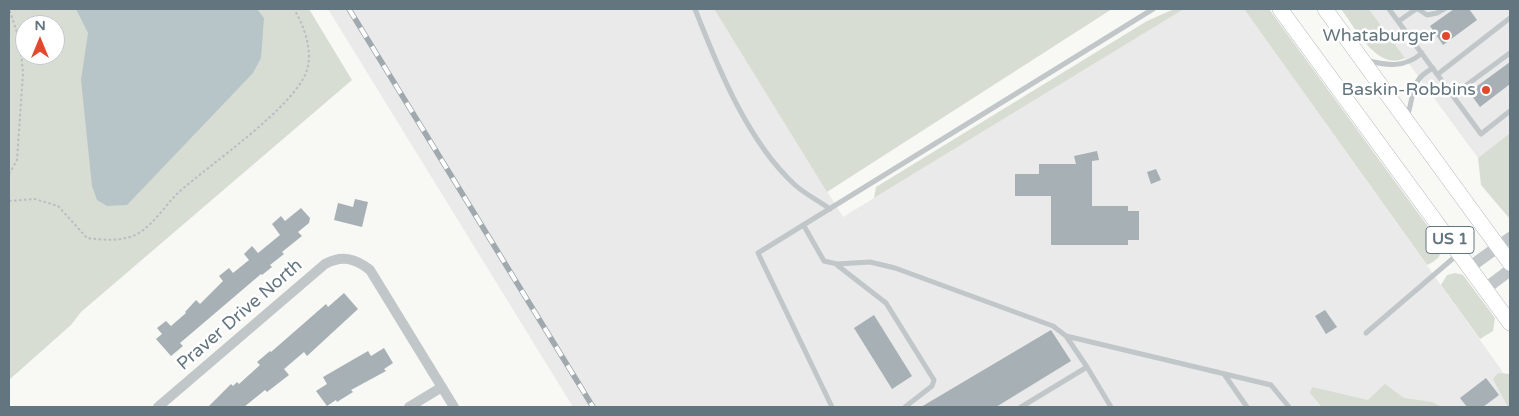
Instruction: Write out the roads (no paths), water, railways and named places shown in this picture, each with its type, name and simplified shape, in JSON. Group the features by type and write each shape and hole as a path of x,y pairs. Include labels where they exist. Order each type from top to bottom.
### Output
{"main road":[{"name":"US 1","path":"1280,9 1510,323"},
{"name":"US 1","path":"1325,9 1406,120 1504,242 1510,263"}],"street":[{"path":"1470,267 1504,242"},
{"name":"Praver Drive North","path":"158,407 325,264 335,259 348,258 360,262 370,270 442,387"},
{"path":"1485,289 1510,270"},
{"path":"409,407 442,387 454,407"}],"lane":[{"path":"695,9 726,80 757,136 778,168 797,187 830,209"},
{"path":"832,407 758,253 1153,9"},
{"path":"1389,9 1481,134 1510,112"},
{"path":"1398,22 1417,9 1427,15 1444,9"},
{"path":"1438,74 1510,18"},
{"path":"1362,59 1385,65 1409,63 1422,53"},
{"path":"1453,95 1510,53"},
{"path":"1406,120 1413,100 1414,83 1421,75 1433,68"},
{"path":"804,226 824,261 837,264 870,262 895,268 1053,326 1066,336 1111,407"},
{"path":"1366,333 1459,253"},
{"path":"837,264 886,303 934,380 932,386 905,407"},
{"path":"1066,336 1271,385 1289,407"},
{"path":"1021,407 1087,367"},
{"path":"1224,374 1247,407"}],"railway":[{"path":"349,9 593,407"}],"place":[{"name":"Whataburger","path":"1446,36"},
{"name":"Baskin-Robbins","path":"1486,90"}]}
